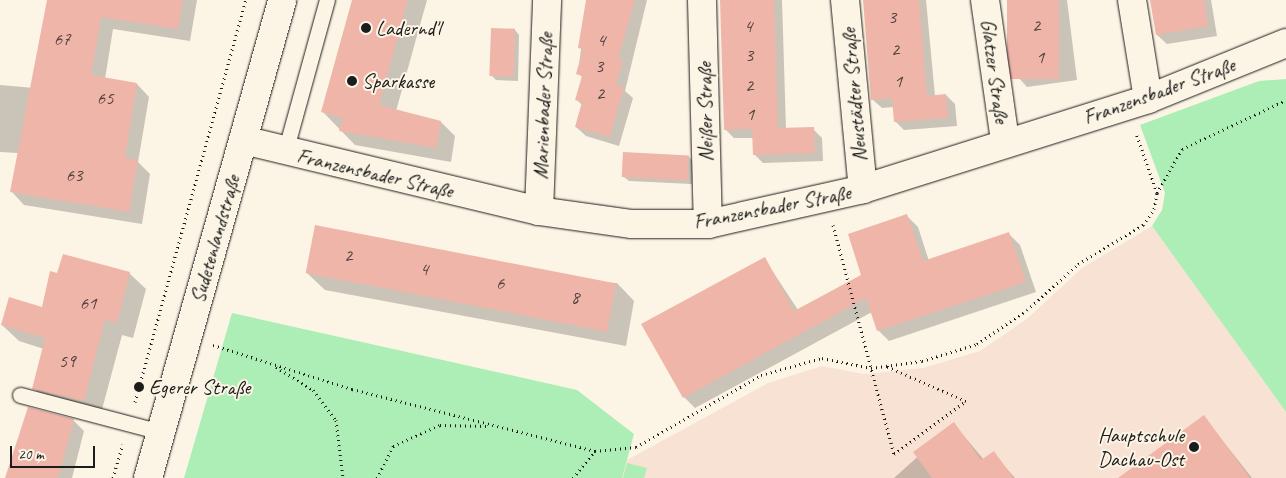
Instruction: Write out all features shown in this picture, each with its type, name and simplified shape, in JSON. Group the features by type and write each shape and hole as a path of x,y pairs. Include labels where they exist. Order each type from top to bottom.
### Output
{"street":[{"name":"Sudetenlandstraße","path":"148,478 282,0"},
{"name":"Marienbader Straße","path":"539,211 547,0"},
{"name":"Neißer Straße","path":"702,0 708,224"},
{"name":"Neustädter Straße","path":"845,0 863,189"},
{"name":"Glatzer Straße","path":"985,0 1005,141"},
{"path":"1132,0 1138,102"},
{"name":"Franzensbader Straße","path":"243,140 285,152 539,211 632,224 708,224 827,200 863,189 1005,141 1138,102 1286,44"}],"lane":[{"path":"285,152 327,0"},
{"path":"20,395 161,432"}],"path":[{"path":"113,478 246,0"},
{"path":"188,338 271,364 493,426 595,451 636,447 762,375 822,358 871,368 922,361 977,344 1027,310 1078,264 1143,225 1154,210 1157,193 1182,149 1286,100"},
{"path":"1138,102 1157,193"},
{"path":"827,200 894,454 966,401 885,366"},
{"path":"271,364 313,390 336,420 343,478"},
{"path":"377,478 393,446 440,425 493,426"},
{"path":"574,478 595,451"}],"shaded area":[{"path":"1152,226 1286,412 1286,478 622,478 627,460 768,383 822,366 864,374 923,368 980,351 1028,318 1082,268"}],"green space":[{"path":"1286,79 1286,412 1152,226 1162,210 1165,193 1140,125 1259,81"},
{"path":"232,313 577,390 634,434 622,478 184,478"},
{"path":"627,463 647,468 644,478 623,478"}],"building":[{"path":"47,0 183,0 178,29 101,17 91,75 137,83 125,158 138,160 129,212 10,192"},
{"path":"352,0 408,0 379,105 441,121 436,148 339,131 343,118 321,112"},
{"path":"586,0 635,0 618,59 623,60 616,85 624,87 610,137 575,127 582,102 575,100 582,76 576,74 583,49 578,48"},
{"path":"720,0 774,0 778,128 814,127 815,153 753,155 752,129 724,130"},
{"path":"863,0 919,0 927,96 946,94 948,118 894,122 892,98 871,100"},
{"path":"1007,0 1059,0 1059,79 1007,79"},
{"path":"1150,0 1204,0 1208,26 1156,35"},
{"path":"491,28 515,29 513,77 489,76"},
{"path":"623,152 689,155 688,180 622,177"},
{"path":"907,214 923,261 1009,232 1026,282 877,331 866,298 683,398 641,324 765,257 794,311 861,275 848,234"},
{"path":"315,225 616,284 607,332 306,273"},
{"path":"63,254 130,272 117,323 105,320 84,401 32,389 45,338 1,325 9,297 42,307 50,271 57,273"},
{"path":"28,407 74,419 58,478 5,478"},
{"name":"Hauptschule Dachau-Ost","path":"1204,415 1250,478 1118,478"},
{"path":"954,422 981,460 994,451 1013,478 932,478 913,452"}],"place":[{"name":"Ladernd'l","path":"366,28"},
{"name":"Sparkasse","path":"352,81"},
{"name":"Egerer Straße","path":"139,387"},
{"name":"Hauptschule Dachau-Ost","path":"1194,447"}]}
